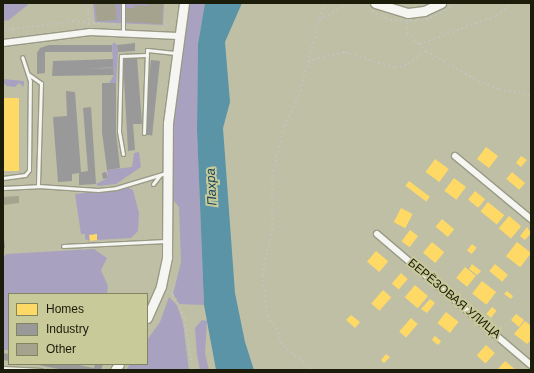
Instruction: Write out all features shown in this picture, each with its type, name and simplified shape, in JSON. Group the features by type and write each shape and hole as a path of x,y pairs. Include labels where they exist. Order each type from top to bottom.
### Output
{"main road":[{"path":"148,316 161,286 168,241 164,174 175,53 184,3"},
{"path":"375,3 408,13 424,11 441,3"}],"street":[{"path":"3,43 123,29 178,36"},
{"path":"455,156 531,219"},
{"name":"БЕРЁЗОВАЯ УЛИЦА","path":"377,234 531,365"}],"lane":[{"path":"123,3 123,29"},
{"path":"144,133 147,50 175,53"},
{"path":"123,154 119,131 120,56 147,55"},
{"path":"3,178 25,175 29,170 30,82 22,57"},
{"path":"28,74 41,83 38,186"},
{"path":"153,184 164,174"},
{"path":"3,188 38,186 98,190 116,188 164,174"},
{"path":"63,246 168,241"},
{"path":"3,368 41,370"}],"path":[{"path":"88,3 90,32"},
{"path":"310,370 281,344 277,330 267,318 262,275 272,230 272,177 284,126 296,101 324,3"},
{"path":"319,20 349,3"},
{"path":"406,3 412,3"},
{"path":"418,44 496,16 513,3"},
{"path":"12,28 89,21 123,29"},
{"path":"407,22 407,32 426,51 478,81 499,89 531,95"},
{"path":"308,62 345,52 395,68 408,64 426,51"},
{"path":"161,286 173,294 185,318 193,370"}],"shaded area":[{"path":"3,3 30,3 9,20 3,21"},
{"path":"93,3 164,3 163,25 95,22"},
{"path":"184,3 205,3 198,44 197,130 204,305 179,304 173,294 181,262 179,207 168,194 168,123"},
{"path":"114,42 117,45 118,52 116,83 109,83 114,75 113,68 64,70 113,67 112,45"},
{"path":"3,79 24,81 24,87 19,83 15,87 7,86 3,83"},
{"path":"139,152 141,167 116,184 98,186 96,184 108,178 107,170 132,167 134,153"},
{"path":"129,188 133,190 139,213 138,231 131,238 97,240 97,235 90,235 90,241 85,239 85,234 81,234 75,194"},
{"path":"94,249 107,258 101,270 108,286 107,293 8,293 8,350 3,350 3,258 6,254"},
{"path":"169,297 177,305 183,323 189,370 126,370 129,365 148,365 148,339 160,322"},
{"path":"202,320 207,321 205,353 209,370 200,370 197,355 195,328"}],"water":[{"name":"Пахра","path":"205,3 242,3 225,42 230,102 223,128 235,293 245,342 254,370 216,370 204,305 197,130 198,44"}],"building: Homes":[{"path":"3,98 19,98 19,171 3,171"},
{"path":"486,147 498,156 489,168 477,159"},
{"path":"521,156 527,160 521,167 516,163"},
{"path":"435,159 449,169 439,182 426,172"},
{"path":"512,172 525,183 519,190 506,179"},
{"path":"454,178 466,187 456,200 444,191"},
{"path":"409,181 430,197 426,201 405,186"},
{"path":"475,191 485,199 478,208 468,200"},
{"path":"488,202 504,215 497,225 480,211"},
{"path":"401,208 413,214 405,228 394,222"},
{"path":"509,216 521,226 511,239 499,228"},
{"path":"442,219 454,229 448,237 436,227"},
{"path":"527,227 531,233 525,240 520,236"},
{"path":"410,230 418,236 410,247 402,241"},
{"path":"97,234 97,240 90,241 89,235"},
{"path":"432,242 444,252 435,263 423,253"},
{"path":"517,242 531,253 520,267 506,256"},
{"path":"472,244 477,248 472,254 467,250"},
{"path":"376,251 388,261 379,272 367,262"},
{"path":"472,264 481,271 477,275 469,269"},
{"path":"495,264 508,275 502,282 489,271"},
{"path":"465,267 476,276 467,287 456,278"},
{"path":"401,273 408,279 399,289 392,284"},
{"path":"482,281 496,292 486,305 472,294"},
{"path":"415,285 428,296 418,308 405,297"},
{"path":"383,290 391,297 379,311 371,304"},
{"path":"507,291 513,296 511,299 504,294"},
{"path":"430,299 435,303 427,313 421,309"},
{"path":"492,307 497,311 491,318 486,314"},
{"path":"446,312 459,322 450,333 437,323"},
{"path":"516,314 524,320 519,327 511,320"},
{"path":"351,315 360,322 355,328 346,320"},
{"path":"411,318 418,324 406,337 399,332"},
{"path":"525,321 531,326 531,340 527,344 514,334"},
{"path":"435,336 441,341 438,345 432,340"},
{"path":"486,345 495,353 486,363 477,355"},
{"path":"386,354 390,357 384,363 381,360"},
{"path":"505,361 516,370 497,370"}],"building: Industry":[{"path":"135,43 135,51 118,52 117,45"},
{"path":"49,45 112,45 112,52 45,52 45,73 37,74 37,53 40,48"},
{"path":"137,58 142,124 133,124 135,150 128,151 123,59"},
{"path":"113,59 113,67 87,69 113,68 114,75 52,76 53,61"},
{"path":"151,60 160,61 152,136 143,135"},
{"path":"102,83 116,83 116,132 120,168 107,170 102,132"},
{"path":"66,91 75,92 81,172 88,171 83,108 91,107 96,184 79,185 79,173 72,174 72,181 58,182 53,117 67,116"},
{"path":"106,172 108,178 103,179 102,173"},
{"path":"3,230 5,248 3,249"},
{"path":"3,353 8,354 8,361 3,360"},
{"path":"38,365 78,365 94,368 95,365 103,365 101,370 64,370"}],"building: Other":[{"path":"95,3 115,3 117,20 97,21"},
{"path":"149,3 163,3 162,24 124,22 125,8 135,8 135,5 148,6"},
{"path":"19,196 19,203 3,205 3,197"}]}
